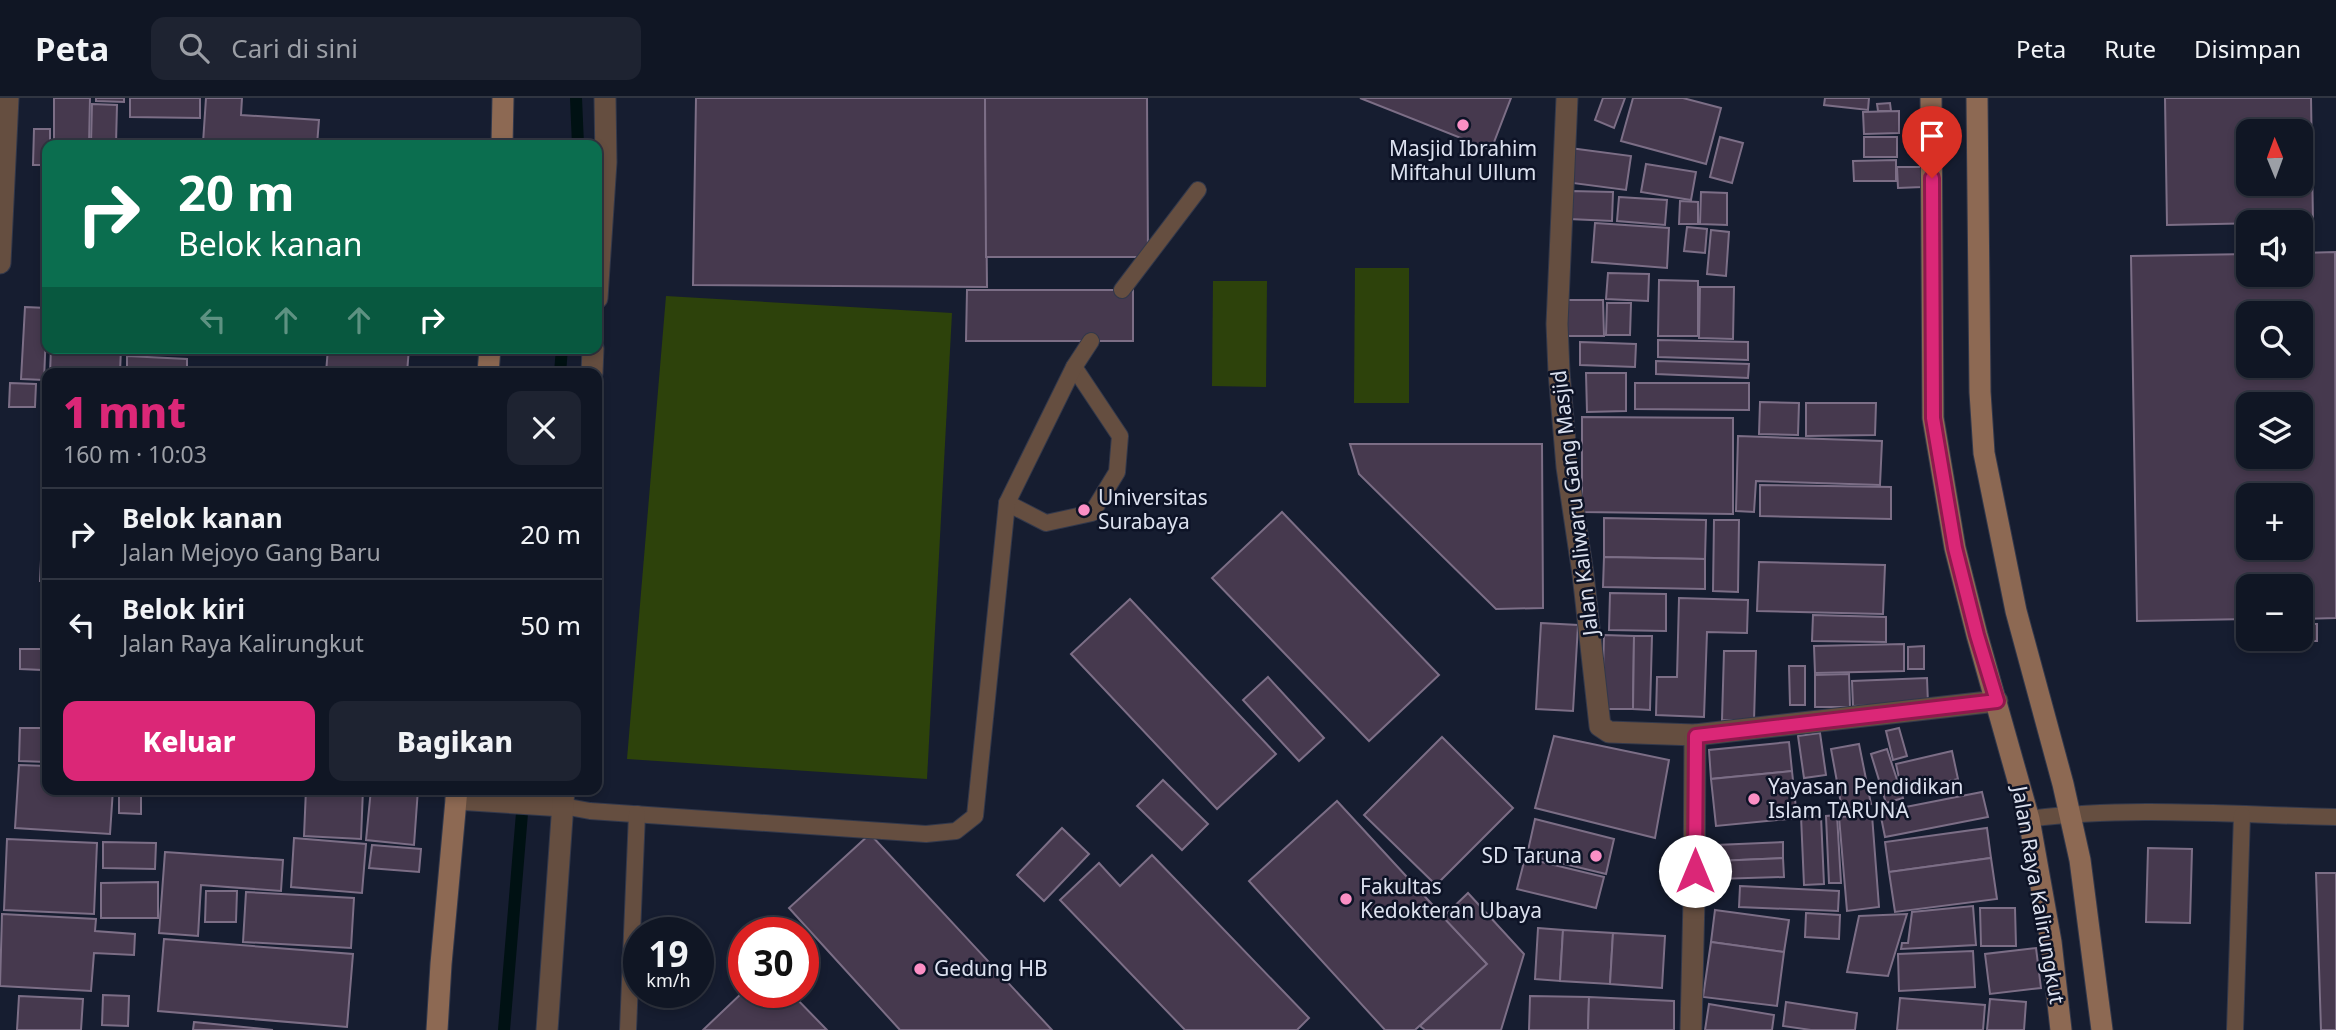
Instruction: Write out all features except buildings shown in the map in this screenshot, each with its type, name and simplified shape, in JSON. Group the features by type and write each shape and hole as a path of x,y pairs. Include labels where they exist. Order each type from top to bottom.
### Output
{"main road":[{"path":"502,140 503,98"},
{"name":"Jalan Raya Kalirungkut","path":"1931,98 1933,418 1955,548 2029,818 2051,942 2061,1030"},
{"name":"Jalan Raya Kalirungkut","path":"1977,98 1980,392 1984,453 2016,611 2080,860 2102,1030"},
{"path":"438,1030 441,964 457,795"}],"street":[{"path":"0,263 8,98"},
{"path":"602,230 607,162 606,98"},
{"name":"Jalan Kaliwaru Gang Masjid","path":"1567,98 1558,324 1559,372 1567,467 1583,574 1600,726 1609,732 1696,736"},
{"path":"1690,1030 1695,898 1696,736 1997,701"},
{"path":"461,795 480,800 541,804 564,798 547,1030"}],"lane":[{"path":"1122,290 1198,190"},
{"path":"564,798 590,811 926,834 956,831 975,816 1007,503 1074,368 1091,341"},
{"path":"1007,503 1046,523 1092,513 1117,472 1120,436 1074,368"},
{"path":"2029,818 2070,813 2336,817"},
{"path":"628,1030 637,814"},
{"path":"2235,1030 2242,815"}],"green space":[{"path":"1355,268 1409,268 1409,403 1354,403"},
{"path":"1213,281 1267,281 1266,387 1212,386"},
{"path":"666,296 952,313 927,779 627,759"}],"waterway":[{"path":"576,98 578,140"},
{"path":"560,368 562,354"},
{"path":"504,1030 524,795"}],"place":[{"name":"Masjid Ibrahim Miftahul Ullum","path":"1463,125"},
{"name":"Universitas Surabaya","path":"1084,510"},
{"name":"Yayasan Pendidikan Islam TARUNA","path":"1754,799"},
{"name":"SD Taruna","path":"1596,856"},
{"name":"Fakultas Kedokteran Ubaya","path":"1346,899"},
{"name":"Gedung HB","path":"920,969"}],"route":[{"path":"1695,871 1696,736 1997,701 1955,548 1933,418 1932,178"}]}
